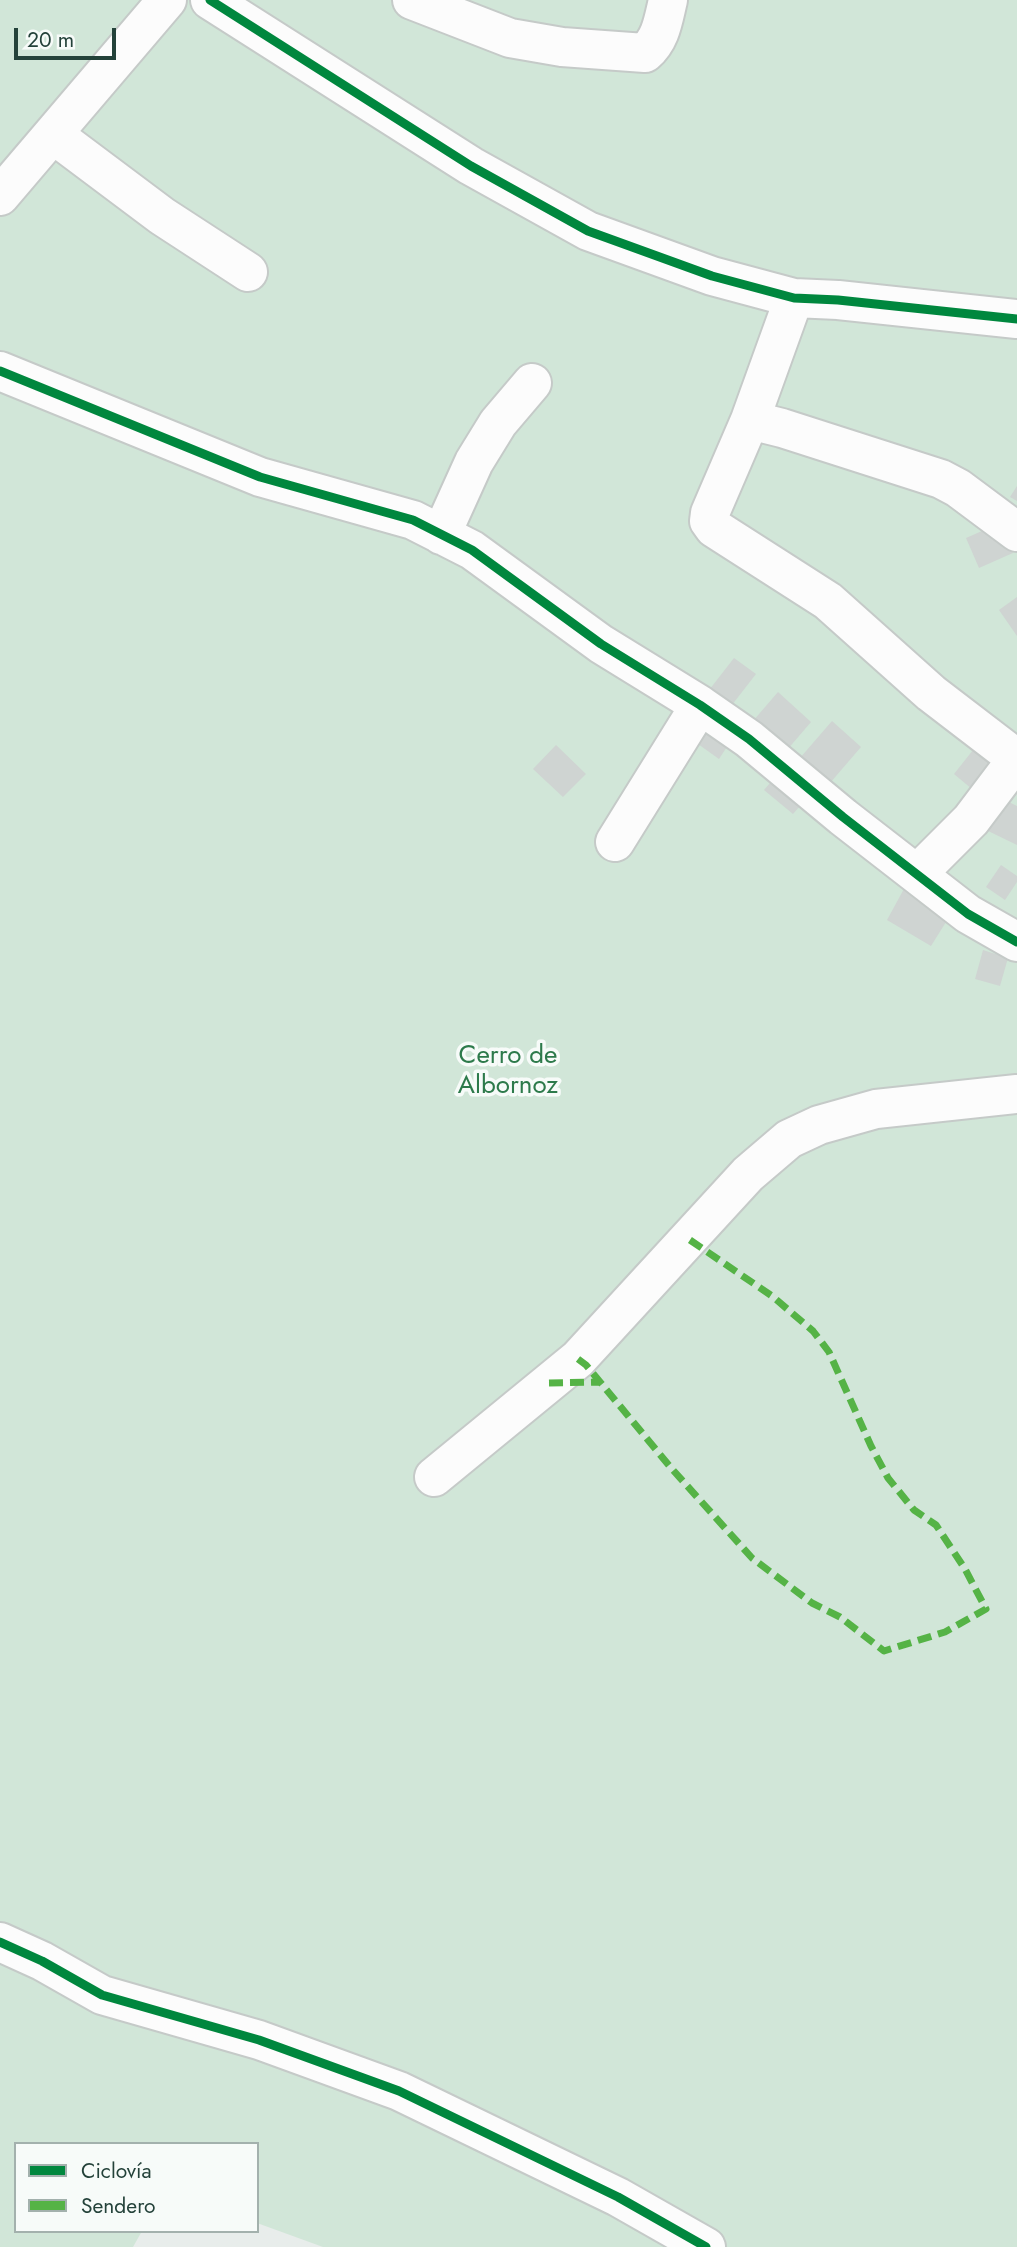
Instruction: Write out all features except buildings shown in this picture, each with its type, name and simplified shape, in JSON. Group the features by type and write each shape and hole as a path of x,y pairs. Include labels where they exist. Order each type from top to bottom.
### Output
{"street":[{"path":"0,195 167,0"},
{"path":"210,0 471,166 588,231 712,276 794,298 838,300 1017,319"},
{"path":"412,0 510,38 562,47 645,53 656,44 668,0"},
{"path":"54,135 162,216 248,272"},
{"path":"794,298 750,420 709,521 714,528 828,601 931,693 1017,759 971,820 918,873"},
{"path":"0,371 260,477 413,520 472,550 601,645 700,705 749,739 843,817 968,914 1017,942"},
{"path":"441,535 474,462 492,433 532,383"},
{"path":"750,420 940,479 958,488 1017,532"},
{"path":"615,842 700,705"},
{"path":"434,1477 578,1359 731,1192 789,1139 819,1125 876,1109 1017,1094"},
{"path":"0,1942 43,1961 102,1996 259,2039 399,2091 618,2197 706,2247"}],"green space":[{"name":"Cerro de Albornoz","path":"0,0 1017,0 1017,2247 323,2247 259,2224 259,2142 14,2142 14,2233 141,2233 133,2247 0,2247"}],"marked path":[{"path":"578,1359 752,1558 812,1603 840,1617 884,1651 945,1632 986,1609 965,1569 936,1525 914,1510 888,1478 829,1352 813,1331 772,1296 687,1238"},
{"path":"549,1383 599,1382"}],"cycle path":[{"path":"210,0 471,166 588,231 712,276 794,298 838,300 1017,319"},
{"path":"0,371 260,477 413,520 472,550 601,644 700,705 749,739 843,817 968,914 1017,942"},
{"path":"0,1942 42,1961 102,1995 259,2040 399,2091 618,2197 706,2247"}]}
